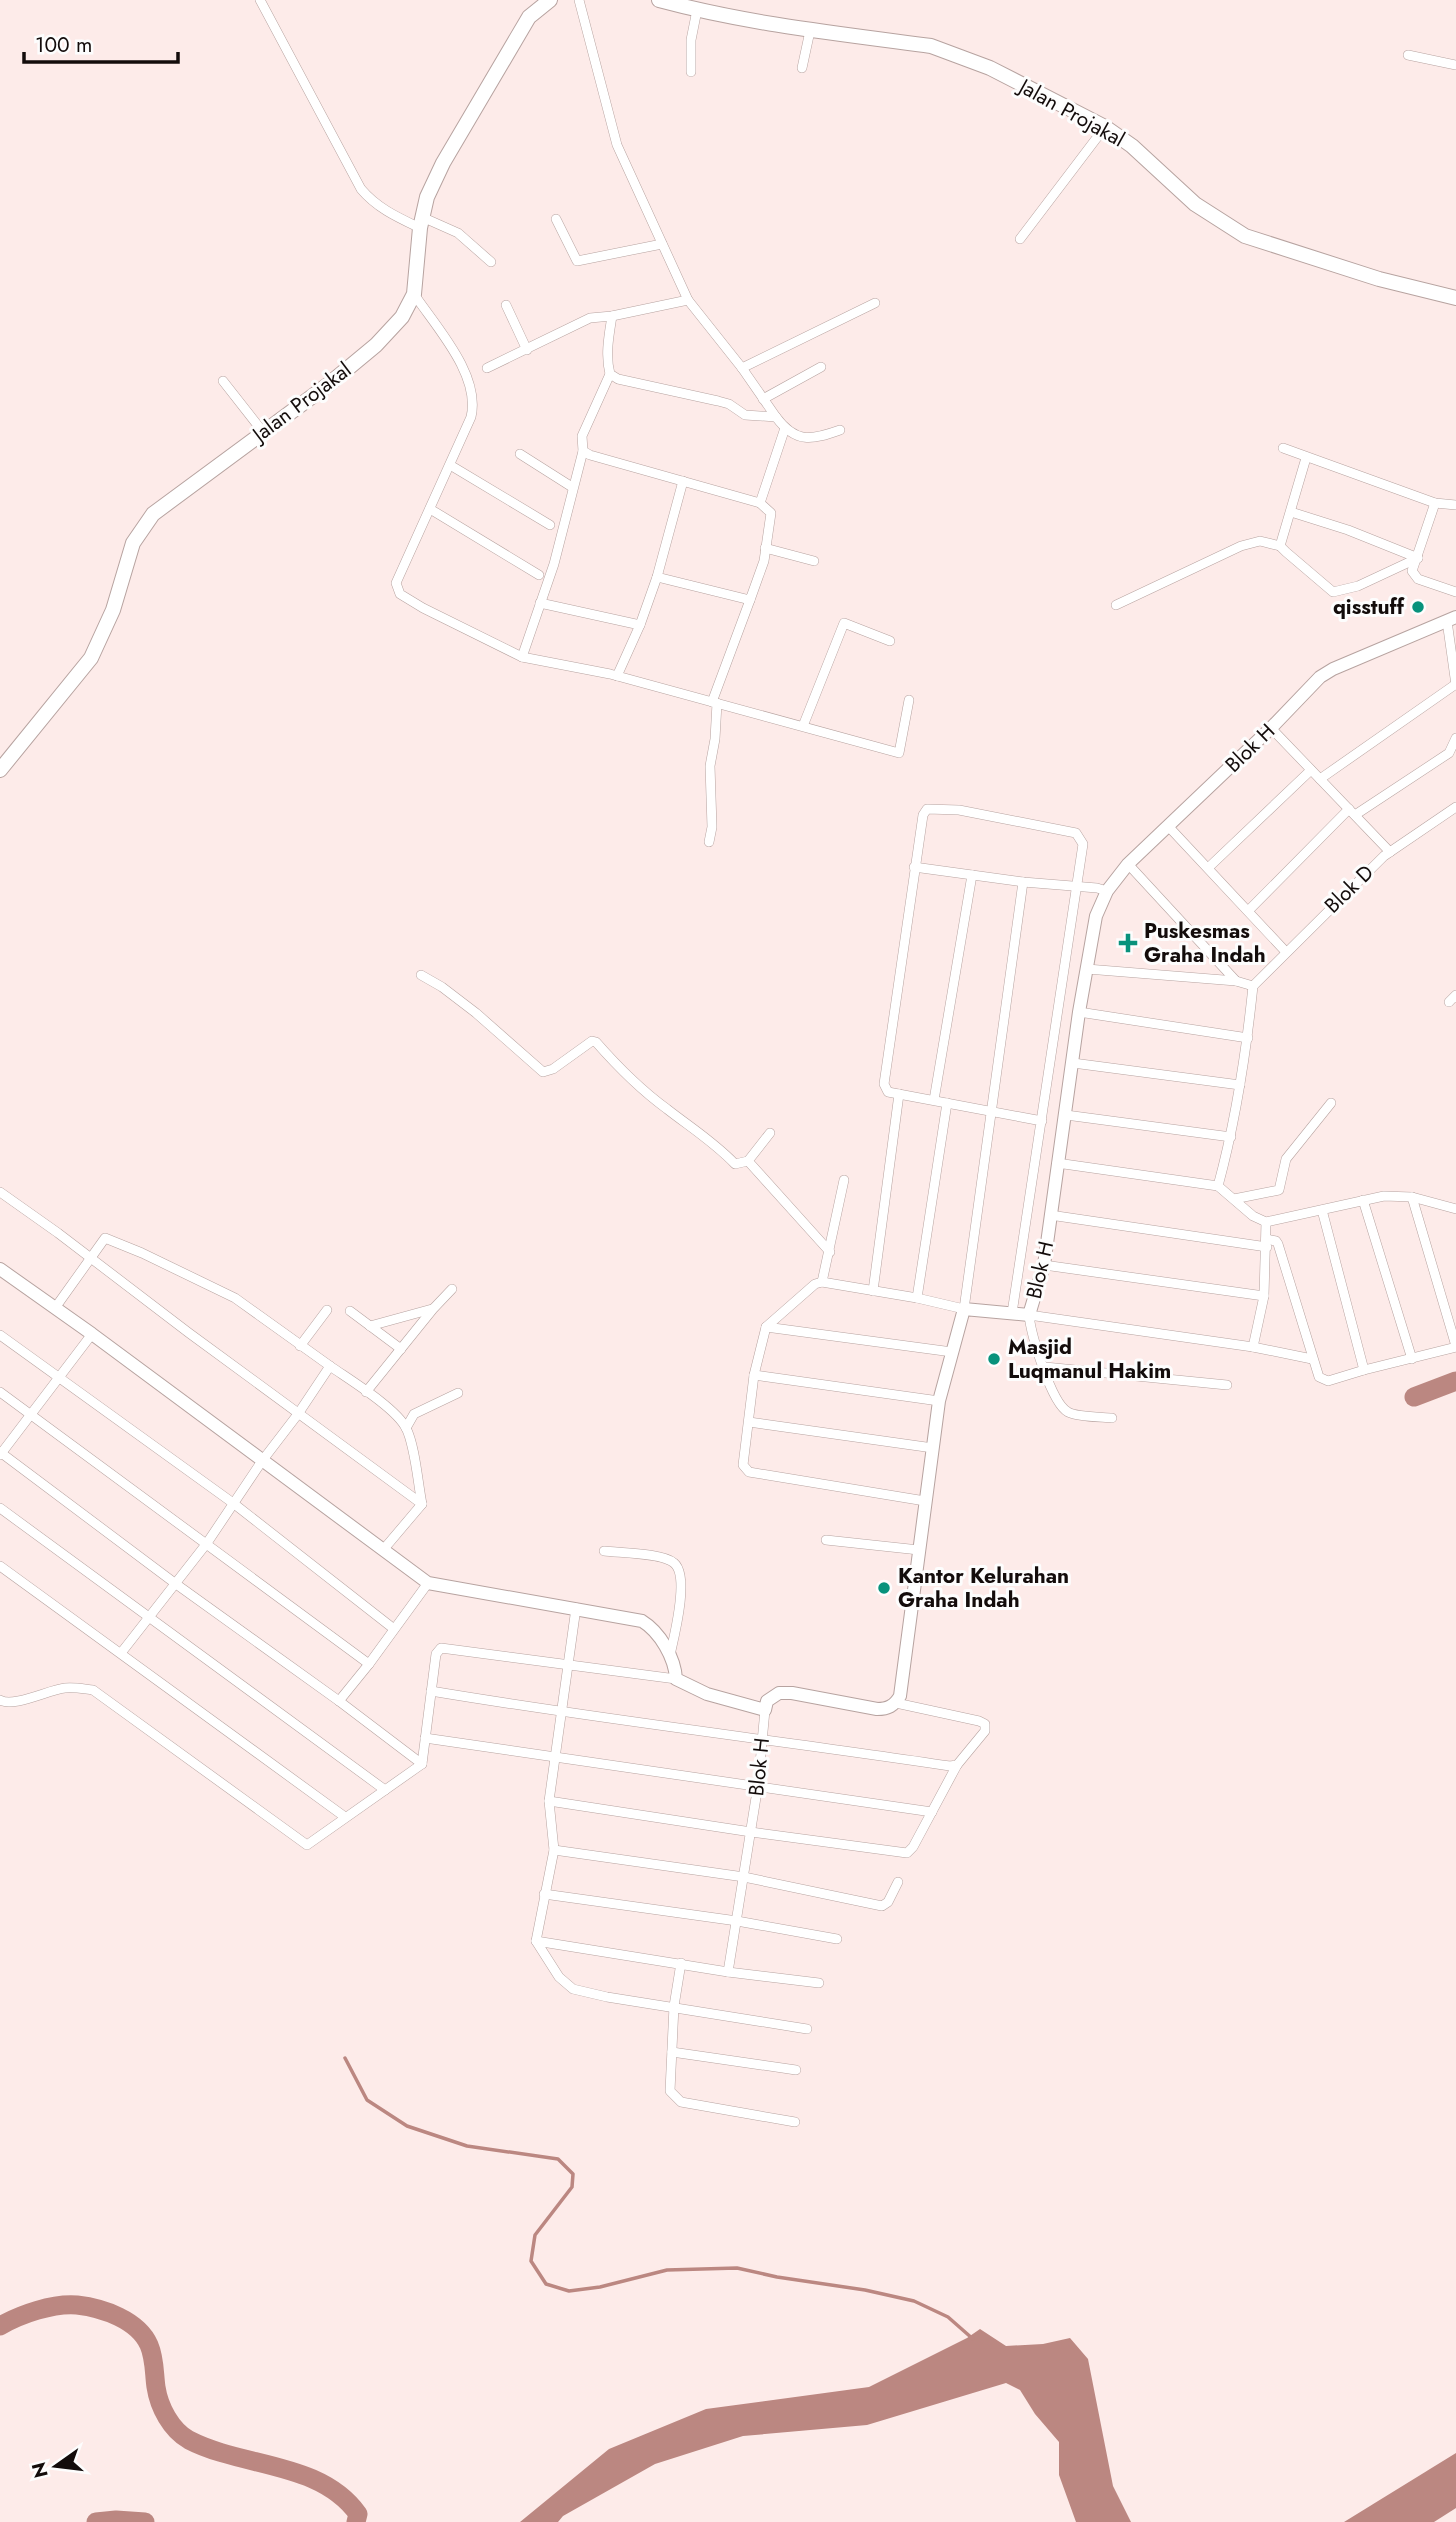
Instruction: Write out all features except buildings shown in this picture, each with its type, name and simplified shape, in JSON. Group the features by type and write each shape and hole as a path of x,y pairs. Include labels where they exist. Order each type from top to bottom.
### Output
{"main road":[{"name":"Jalan Projakal","path":"0,770 91,658 113,610 133,543 153,514 376,345 402,317 414,294 421,222 427,197 443,163 529,17 550,0"},
{"name":"Jalan Projakal","path":"659,0 697,10 810,31 932,46 944,50 990,68 1105,127 1132,146 1195,204 1245,236 1379,279 1456,298"}],"street":[{"path":"260,0 361,189 372,202 382,209 458,233 491,262"},
{"path":"579,0 617,145 688,300 742,368 776,417 792,434 814,439 840,430"},
{"path":"691,72 691,40 697,10"},
{"path":"802,68 810,31"},
{"path":"1408,55 1456,65"},
{"path":"1020,239 1105,127"},
{"path":"556,219 577,261 662,244"},
{"path":"414,294 461,364 474,403 471,417 396,583 400,594 522,657 617,676 899,753 909,700"},
{"path":"487,368 590,318 688,300"},
{"path":"742,368 875,303"},
{"path":"506,305 527,350"},
{"path":"612,316 608,366 611,374 618,379 729,404 745,415 776,417"},
{"path":"763,399 821,367"},
{"path":"522,657 554,564 583,451 582,436 611,374"},
{"path":"223,381 263,432"},
{"path":"760,503 785,428"},
{"path":"1283,448 1435,503 1456,505"},
{"path":"583,451 760,503 771,513 764,561 714,702 715,739 710,766 712,827 709,842"},
{"path":"520,454 572,487"},
{"path":"1280,546 1306,458"},
{"path":"450,465 550,525"},
{"path":"617,676 640,625 657,577 683,481"},
{"path":"1435,503 1412,571 1414,575 1456,592"},
{"path":"430,509 539,575"},
{"path":"1291,512 1348,530 1418,558"},
{"path":"1116,605 1241,546 1260,541 1280,546 1334,592 1358,586 1418,558"},
{"path":"765,548 814,561"},
{"path":"657,577 750,600"},
{"path":"540,603 640,625"},
{"path":"1320,779 1456,685 1451,619"},
{"name":"Blok H","path":"964,1310 1029,1315 1044,1265 1079,1012 1096,916 1107,891 1128,864 1271,728 1320,677 1333,668 1451,619"},
{"path":"803,726 844,623 890,641"},
{"path":"1271,728 1390,852"},
{"path":"1249,910 1352,812 1449,754 1456,738"},
{"path":"1209,868 1311,771"},
{"name":"Blok D","path":"1253,986 1337,900 1390,852 1456,807"},
{"path":"1012,1313 1042,1121 1083,844 1076,834 959,810 927,808 923,815 914,867 884,1084 888,1092 1042,1121"},
{"path":"1168,826 1286,952"},
{"path":"1128,864 1236,981"},
{"path":"914,867 1107,891"},
{"path":"933,1100 972,875"},
{"path":"549,1801 907,1853 913,1847 957,1765 985,1731 985,1724 979,1721 896,1703 900,1696 939,1401 964,1310 1023,882"},
{"path":"1087,969 1236,981 1253,986 1248,1038 1231,1137 1218,1186"},
{"path":"421,975 442,986 476,1013 543,1072 553,1069 592,1041 596,1042 666,1109 715,1143 734,1164 748,1161 770,1133"},
{"path":"1079,1012 1248,1038"},
{"path":"1073,1063 1240,1085"},
{"path":"873,1291 899,1094"},
{"path":"917,1298 947,1102"},
{"path":"1234,1199 1279,1190 1286,1159 1331,1103"},
{"path":"1066,1115 1231,1137"},
{"path":"748,1161 831,1252"},
{"path":"1057,1163 1218,1186 1253,1216 1266,1223 1384,1196 1412,1197 1456,1209"},
{"path":"822,1282 831,1252 844,1180"},
{"path":"0,1192 422,1504"},
{"path":"1050,1215 1266,1243 1276,1241 1312,1359 1319,1377 1328,1381 1456,1347 1412,1197"},
{"path":"1363,1200 1412,1359"},
{"path":"1322,1210 1364,1370"},
{"path":"1253,1346 1264,1296 1266,1223"},
{"path":"55,1308 105,1238 235,1298 366,1392 406,1428 422,1504"},
{"path":"1044,1265 1264,1296"},
{"path":"0,1269 428,1583 642,1621 650,1626 670,1655 676,1679"},
{"path":"925,1501 749,1472 743,1465 754,1376 766,1326 806,1290 822,1282 917,1298 964,1310"},
{"path":"366,1392 452,1289"},
{"path":"370,1326 433,1309"},
{"path":"300,1346 327,1310"},
{"path":"350,1311 401,1349"},
{"path":"1112,1418 1069,1413 1054,1397 1031,1331 1029,1315 1253,1346 1312,1359"},
{"path":"766,1326 952,1352"},
{"path":"92,1334 1,1453 422,1764"},
{"path":"0,1335 233,1503 394,1629"},
{"path":"121,1653 207,1543 330,1366"},
{"path":"1045,1367 1227,1385"},
{"path":"754,1376 939,1401"},
{"path":"0,1392 369,1664"},
{"path":"406,1428 414,1414 458,1393"},
{"path":"749,1422 933,1448"},
{"path":"383,1550 422,1504"},
{"path":"0,1508 385,1790"},
{"path":"826,1540 919,1550"},
{"path":"604,1551 662,1558 674,1563 678,1568 681,1574 679,1607 670,1655"},
{"path":"0,1566 345,1817"},
{"path":"339,1701 428,1583"},
{"path":"576,1608 549,1801 554,1850 536,1941 559,1977 573,1989 607,1997 807,2029"},
{"path":"0,1700 11,1704 41,1693 66,1688 93,1690 303,1844 311,1843 422,1764 436,1654 441,1648 676,1679 707,1694 765,1710"},
{"path":"431,1691 561,1713 957,1765"},
{"name":"Blok H","path":"728,1972 758,1785 767,1701 779,1693 792,1693 877,1709 887,1709 896,1703"},
{"path":"425,1738 932,1812"},
{"path":"554,1850 744,1877 881,1906 888,1902 898,1882"},
{"path":"544,1894 737,1921 837,1939"},
{"path":"536,1941 728,1972 819,1983"},
{"path":"681,1963 674,2006 670,2091 681,2102 795,2122"},
{"path":"672,2052 796,2070"}],"shaded area":[{"path":"980,2329 1006,2346 1043,2344 1070,2338 1088,2359 1113,2486 1131,2522 1076,2522 1059,2475 1059,2442 1035,2414 1020,2390 1006,2383 867,2425 743,2436 655,2464 563,2516 558,2522 520,2522 609,2449 706,2409 869,2387"},
{"path":"1456,2453 1456,2508 1434,2522 1344,2522"}],"waterway":[{"path":"1414,1397 1456,1381"},
{"path":"345,2058 367,2100 407,2126 467,2146 558,2159 573,2174 572,2187 535,2235 531,2261 546,2284 569,2291 600,2287 667,2270 737,2268 914,2301 948,2317 973,2339"},
{"path":"0,2326 37,2310 68,2305 98,2309 119,2317 137,2329 149,2345 160,2402 171,2424 183,2436 210,2449 280,2468 323,2484 342,2497 358,2514 356,2522"},
{"path":"96,2522 145,2522"}],"place":[{"name":"qisstuff","path":"1418,607"},
{"name":"Puskesmas Graha Indah","path":"1128,943"},
{"name":"Masjid Luqmanul Hakim","path":"994,1359"},
{"name":"Kantor Kelurahan Graha Indah","path":"884,1588"}]}
